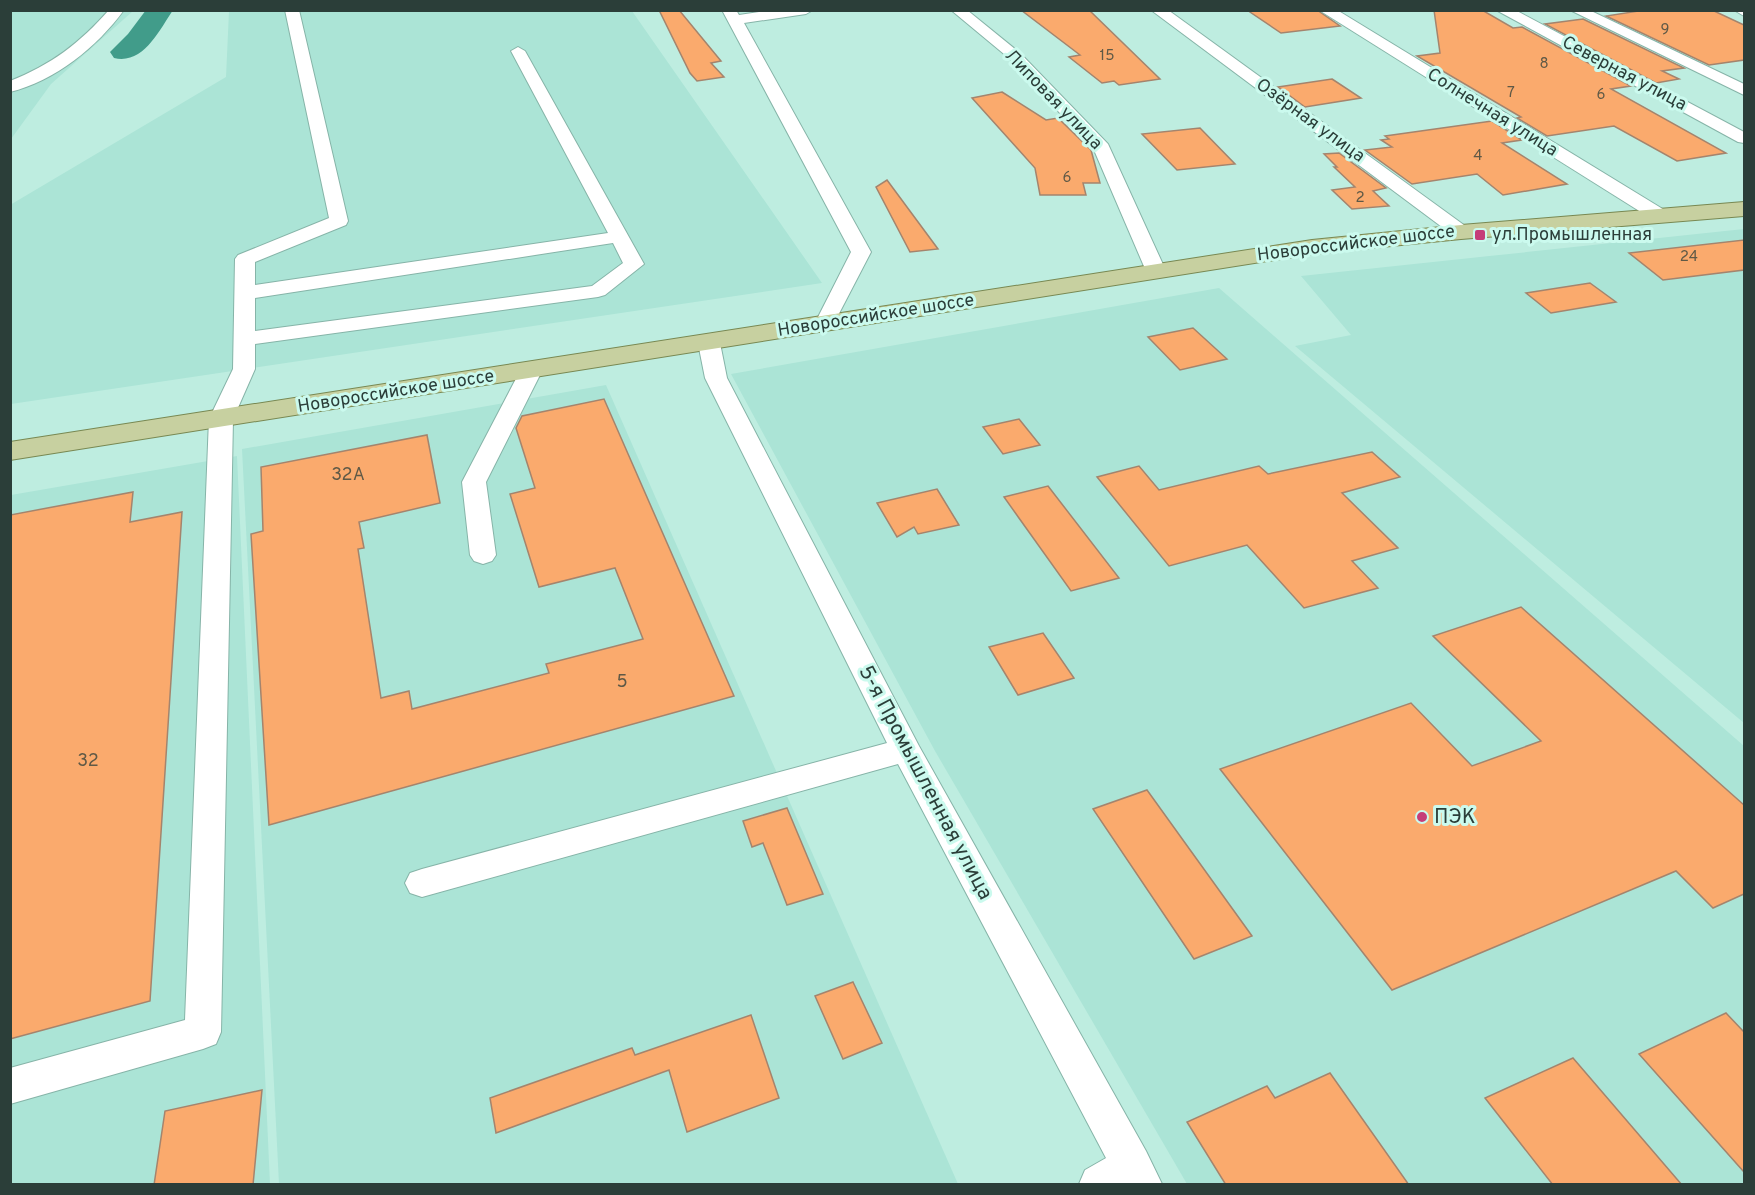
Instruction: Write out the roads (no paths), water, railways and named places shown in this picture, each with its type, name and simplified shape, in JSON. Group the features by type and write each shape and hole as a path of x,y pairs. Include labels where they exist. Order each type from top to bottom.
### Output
{"main road":[{"name":"Новороссийское шоссе","path":"10,451 1312,247 1461,232 1744,209"}],"street":[{"path":"10,87 38,76 90,41 117,10"},
{"path":"10,1086 203,1032 221,418 244,369 245,258 339,221 292,10"},
{"path":"806,10 739,16 861,252 824,325"},
{"name":"Липовая улица","path":"958,10 1015,56 1102,148 1156,271"},
{"name":"Озёрная улица","path":"1158,10 1461,232"},
{"name":"Солнечная улица","path":"1326,10 1659,215"},
{"name":"Северная улица","path":"1503,10 1744,138"},
{"path":"1577,10 1744,90"},
{"path":"244,339 598,291 634,264 518,51"},
{"path":"244,293 618,237"},
{"name":"5-я Промышленная улица","path":"709,343 716,378 906,750 1137,1175"},
{"path":"483,555 474,482 531,371"},
{"path":"422,883 906,750"},
{"path":"1099,1185 1137,1175"}],"waterway":[{"path":"124,52 138,40 160,10"}],"place":[{"name":"ул.Промышленная","path":"1480,235"},
{"name":"ПЭК","path":"1422,817"}]}
